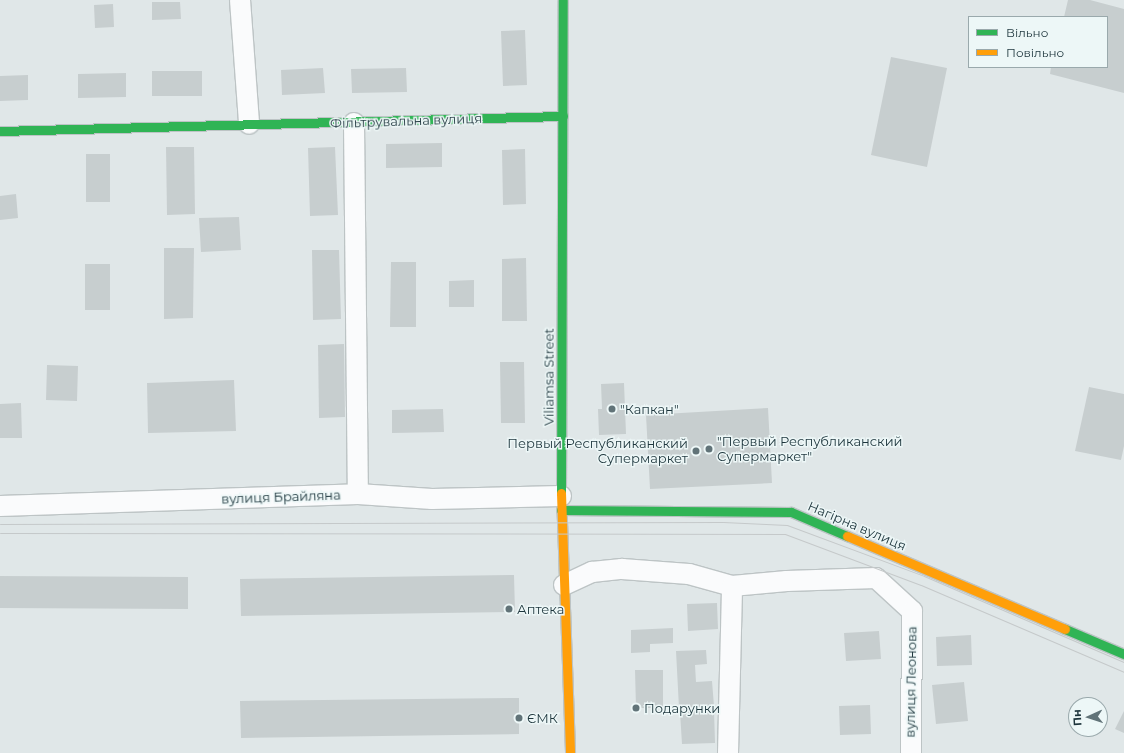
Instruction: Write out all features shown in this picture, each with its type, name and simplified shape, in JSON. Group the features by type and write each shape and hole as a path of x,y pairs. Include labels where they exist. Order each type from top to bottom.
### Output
{"street":[{"path":"240,0 248,124"},
{"name":"Viliamsa Street","path":"563,0 561,503 570,753"},
{"name":"Фільтрувальна вулиця","path":"0,131 248,124 354,123 563,116"},
{"path":"354,123 358,494"},
{"name":"вулиця Брайляна","path":"0,506 358,494 432,499 561,503"},
{"name":"Нагірна вулиця","path":"561,503 790,512 1124,654"},
{"path":"564,585 592,572 622,569 690,574 732,586 728,753"},
{"name":"вулиця Леонова","path":"732,586 787,581 876,578 912,611 911,753"}],"building":[{"path":"1068,0 1090,0 1124,9 1124,93 1050,74 1051,68 1108,68 1108,16 1064,16"},
{"path":"152,2 180,2 181,19 152,20"},
{"path":"113,4 114,27 95,28 94,5"},
{"path":"525,30 527,85 503,86 501,31"},
{"path":"891,57 947,68 927,167 871,155"},
{"path":"323,68 325,93 282,95 281,70"},
{"path":"406,68 407,92 352,93 351,69"},
{"path":"152,71 202,71 202,96 152,96"},
{"path":"126,73 126,97 78,98 78,74"},
{"path":"28,75 28,100 0,101 0,76"},
{"path":"442,143 442,167 386,168 386,144"},
{"path":"166,147 194,147 195,214 167,215"},
{"path":"335,147 338,215 310,216 308,148"},
{"path":"525,149 526,204 503,205 502,150"},
{"path":"86,154 110,154 110,202 86,202"},
{"path":"16,194 18,218 0,220 0,196"},
{"path":"239,217 241,250 201,252 199,218"},
{"path":"164,248 194,248 193,318 164,319"},
{"path":"312,250 339,250 341,319 313,320"},
{"path":"526,258 527,321 502,321 502,259"},
{"path":"391,262 416,262 416,327 390,327"},
{"path":"85,264 110,264 110,310 85,310"},
{"path":"474,280 474,307 449,307 449,281"},
{"path":"344,344 345,417 319,418 318,345"},
{"path":"500,362 524,362 525,423 501,423"},
{"path":"47,365 78,366 77,401 46,400"},
{"path":"234,380 236,431 148,433 147,383"},
{"name":"\"Капкан\"","path":"624,383 626,434 599,435 598,409 602,409 601,384"},
{"path":"1089,387 1124,394 1124,446 1121,460 1075,451"},
{"path":"21,403 22,438 0,438 0,404"},
{"name":"\"Первый Республиканский Супермаркет\"","path":"768,408 772,483 650,489 646,415"},
{"path":"443,409 444,432 392,433 392,410"},
{"path":"514,575 515,612 241,616 240,579"},
{"path":"0,576 188,577 188,609 0,608"},
{"path":"717,603 718,629 688,631 687,604"},
{"path":"673,628 673,643 650,644 650,652 631,653 631,630"},
{"path":"879,631 881,659 846,661 844,633"},
{"path":"971,635 972,665 937,666 936,637"},
{"path":"706,650 707,664 695,665 696,682 712,681 714,706 679,708 676,651"},
{"path":"635,670 663,670 663,708 636,708"},
{"path":"964,682 968,721 936,724 932,685"},
{"path":"519,698 519,734 241,738 240,701"},
{"path":"870,705 871,734 840,735 839,706"},
{"path":"714,710 715,743 682,744 680,712"},
{"path":"1124,711 1124,733 1115,729"}],"tram line":[{"path":"0,524 723,522 787,525 924,576 1124,662"},
{"path":"0,533 785,534 921,585 1124,672"}],"traffic: fast":[{"path":"561,493 563,0"},
{"path":"0,131 563,116"},
{"path":"561,510 791,512 847,536"},
{"path":"1065,629 1124,654"}],"traffic: slow":[{"path":"561,493 570,753"},
{"path":"847,536 1065,629"}],"place":[{"name":"\"Капкан\"","path":"612,409"},
{"name":"\"Первый Республиканский Супермаркет\"","path":"709,449"},
{"name":"Первый Республиканский Супермаркет","path":"696,451"},
{"name":"Аптека","path":"509,609"},
{"name":"Подарунки","path":"636,708"},
{"name":"ЄМК","path":"519,718"}]}
